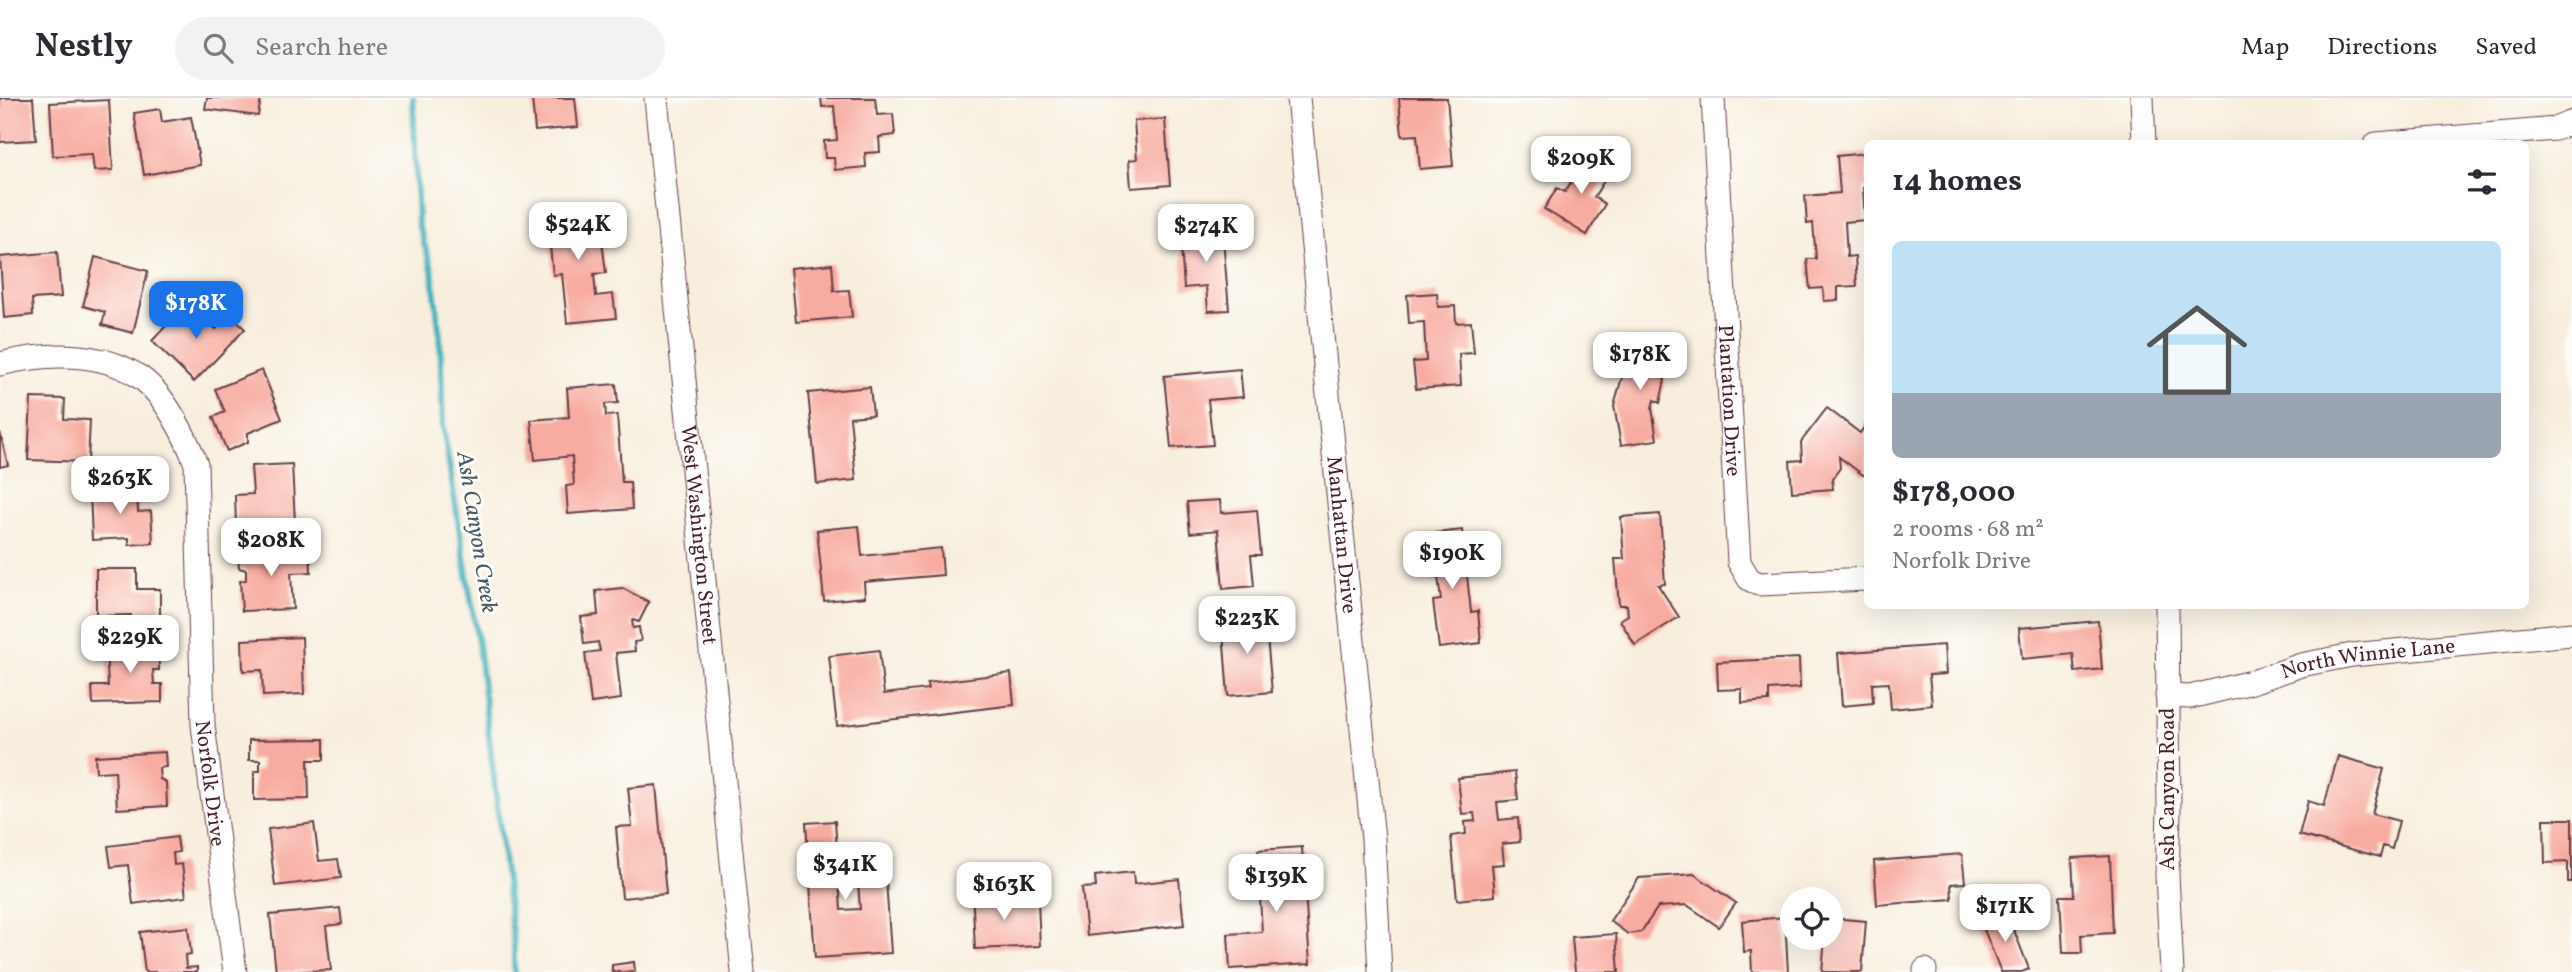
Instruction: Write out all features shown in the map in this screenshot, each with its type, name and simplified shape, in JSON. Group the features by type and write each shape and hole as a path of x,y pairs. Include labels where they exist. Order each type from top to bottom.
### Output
{"street":[{"name":"West Washington Street","path":"656,98 743,972"},
{"name":"Manhattan Drive","path":"1298,98 1373,839 1380,972"},
{"name":"Plantation Drive","path":"1713,98 1740,562 1749,579 1759,584 1864,579"},
{"path":"2142,98 2144,140"},
{"path":"2424,140 2555,129 2572,122"},
{"name":"Norfolk Drive","path":"0,364 76,355 116,366 142,378 163,402 186,436 196,464 203,725 235,972"},
{"name":"Ash Canyon Road","path":"2167,609 2167,875 2172,972"},
{"name":"North Winnie Lane","path":"2167,696 2190,697 2252,682 2301,665 2352,655 2572,634"}],"building":[{"path":"0,98 33,98 36,140 0,142"},
{"path":"207,98 261,98 258,116 205,109"},
{"path":"532,98 575,98 578,127 535,131"},
{"path":"821,98 875,98 877,115 893,114 895,135 879,137 880,152 865,153 866,167 835,170 834,158 825,158 824,141 837,140 834,106 822,107"},
{"path":"1399,98 1447,98 1453,166 1420,169 1417,135 1402,136"},
{"path":"109,100 113,170 94,171 92,154 53,156 50,103"},
{"path":"160,109 162,122 191,117 200,165 144,175 134,113"},
{"path":"1165,119 1170,185 1131,188 1129,160 1137,159 1134,121"},
{"path":"1864,153 1864,220 1845,222 1847,257 1855,256 1857,286 1838,287 1838,300 1824,301 1823,288 1810,289 1807,259 1816,259 1813,223 1807,224 1805,196 1840,193 1837,156"},
{"path":"1588,154 1612,168 1594,197 1605,204 1587,235 1544,209 1557,188 1565,192"},
{"path":"593,205 596,241 602,241 606,273 594,274 596,296 613,294 616,318 567,323 562,274 553,275 550,246 563,245 562,232 540,234 538,210"},
{"path":"1222,226 1229,310 1208,311 1206,286 1184,288 1180,230"},
{"path":"57,252 61,297 32,299 33,315 4,318 0,257"},
{"path":"95,257 148,271 133,333 102,325 105,312 83,306"},
{"path":"832,264 834,291 849,290 852,317 796,322 791,268"},
{"path":"1437,293 1438,307 1455,306 1456,323 1471,322 1474,353 1459,354 1461,386 1416,389 1413,362 1426,361 1424,322 1409,323 1407,295"},
{"path":"187,303 216,329 230,315 245,329 194,382 152,341"},
{"path":"1633,338 1668,347 1660,376 1665,380 1660,403 1654,400 1652,408 1657,440 1621,445 1614,406"},
{"path":"1240,369 1243,397 1208,400 1213,445 1171,448 1164,376"},
{"path":"262,370 282,419 248,433 248,442 227,451 213,417 225,412 215,389"},
{"path":"616,384 618,403 605,404 606,416 617,415 622,482 630,482 632,509 568,514 566,486 574,485 572,456 535,460 531,420 569,417 567,388"},
{"path":"870,387 873,415 850,417 856,480 817,484 808,393"},
{"path":"31,398 65,399 64,419 90,420 88,462 28,460"},
{"path":"1827,408 1860,433 1864,427 1864,475 1839,457 1840,468 1832,479 1833,489 1792,492 1790,461 1802,460 1801,442"},
{"path":"0,432 8,465 0,467"},
{"path":"292,464 295,522 236,525 235,495 253,494 251,466"},
{"path":"137,487 138,512 151,511 153,543 129,545 129,538 92,540 90,490"},
{"path":"1220,500 1221,513 1257,510 1261,555 1251,555 1254,586 1223,589 1218,530 1190,533 1187,502"},
{"path":"1660,514 1665,584 1658,585 1679,617 1635,645 1620,620 1628,615 1627,605 1619,605 1615,559 1624,559 1621,517"},
{"path":"859,526 862,556 941,548 943,575 864,582 865,597 824,601 817,530"},
{"path":"1462,530 1471,612 1478,611 1481,643 1439,648 1433,601 1441,600 1438,577 1432,577 1427,534"},
{"path":"310,549 311,572 291,573 293,609 242,611 240,581 246,580 246,570 239,568 238,553"},
{"path":"96,569 137,569 137,589 160,589 160,623 131,623 131,615 96,616"},
{"path":"622,588 649,602 639,622 632,620 633,628 639,627 641,641 634,642 635,651 616,653 621,699 591,703 585,653 600,651 598,642 584,644 581,617 598,615 596,591"},
{"path":"1265,615 1272,692 1228,696 1222,619"},
{"path":"2098,621 2102,669 2075,672 2073,654 2022,659 2019,628"},
{"path":"302,637 304,694 263,696 262,670 243,671 242,640"},
{"path":"158,643 159,670 153,670 154,684 162,684 162,702 93,704 92,686 108,686 106,645"},
{"path":"1944,645 1946,674 1929,675 1932,705 1891,709 1889,683 1872,684 1873,703 1842,706 1838,653"},
{"path":"879,650 884,694 928,689 927,683 1011,673 1014,705 837,726 829,656"},
{"path":"1799,658 1800,688 1769,690 1769,701 1742,703 1742,689 1718,690 1717,662"},
{"path":"324,739 324,760 308,760 309,799 254,800 254,771 260,771 260,760 249,760 249,740"},
{"path":"165,752 166,767 159,768 160,779 166,782 167,806 117,809 115,771 96,772 95,756"},
{"path":"2338,756 2384,769 2372,814 2399,821 2392,849 2383,846 2380,857 2299,835 2308,801 2324,806"},
{"path":"1515,772 1518,800 1497,802 1499,820 1518,818 1520,842 1502,844 1504,864 1492,865 1495,896 1457,900 1451,836 1466,834 1465,822 1475,821 1474,813 1462,814 1458,778"},
{"path":"656,785 666,894 622,898 616,827 632,826 628,788"},
{"path":"2544,819 2572,819 2572,882 2568,882 2568,862 2545,863"},
{"path":"835,821 841,910 860,909 857,868 885,866 891,953 815,958 806,823"},
{"path":"314,823 319,861 338,859 341,878 275,886 268,829"},
{"path":"177,837 179,852 173,853 174,865 182,864 186,897 133,904 128,865 111,867 108,846"},
{"path":"1302,847 1310,964 1230,969 1228,934 1262,932 1259,880 1252,881 1251,863 1259,862 1258,850"},
{"path":"1962,854 1965,883 1951,884 1952,899 1877,905 1874,861"},
{"path":"2110,856 2113,933 2081,935 2082,953 2063,953 2060,896 2074,896 2072,858"},
{"path":"1133,872 1134,884 1179,879 1184,925 1087,936 1082,888 1096,887 1095,876"},
{"path":"1694,874 1736,903 1719,927 1687,905 1658,907 1641,932 1628,934 1610,921 1639,878"},
{"path":"997,887 997,903 1038,901 1040,946 975,949 972,888"},
{"path":"340,908 342,924 326,926 331,970 276,972 270,915"},
{"path":"2007,912 2029,969 2022,972 2001,972 1981,922"},
{"path":"1780,917 1780,950 1787,950 1788,972 1752,972 1751,951 1744,952 1742,921"},
{"path":"1843,919 1866,921 1862,972 1822,972 1824,950 1843,950"},
{"path":"188,927 191,954 185,955 186,968 197,967 197,972 145,972 140,932"},
{"path":"1616,934 1619,972 1575,972 1572,937"},
{"path":"634,962 635,972 612,972 612,965"}],"waterway":[{"name":"Ash Canyon Creek","path":"413,98 418,224 432,269 440,337 443,427 478,643 514,949 514,972"}]}
